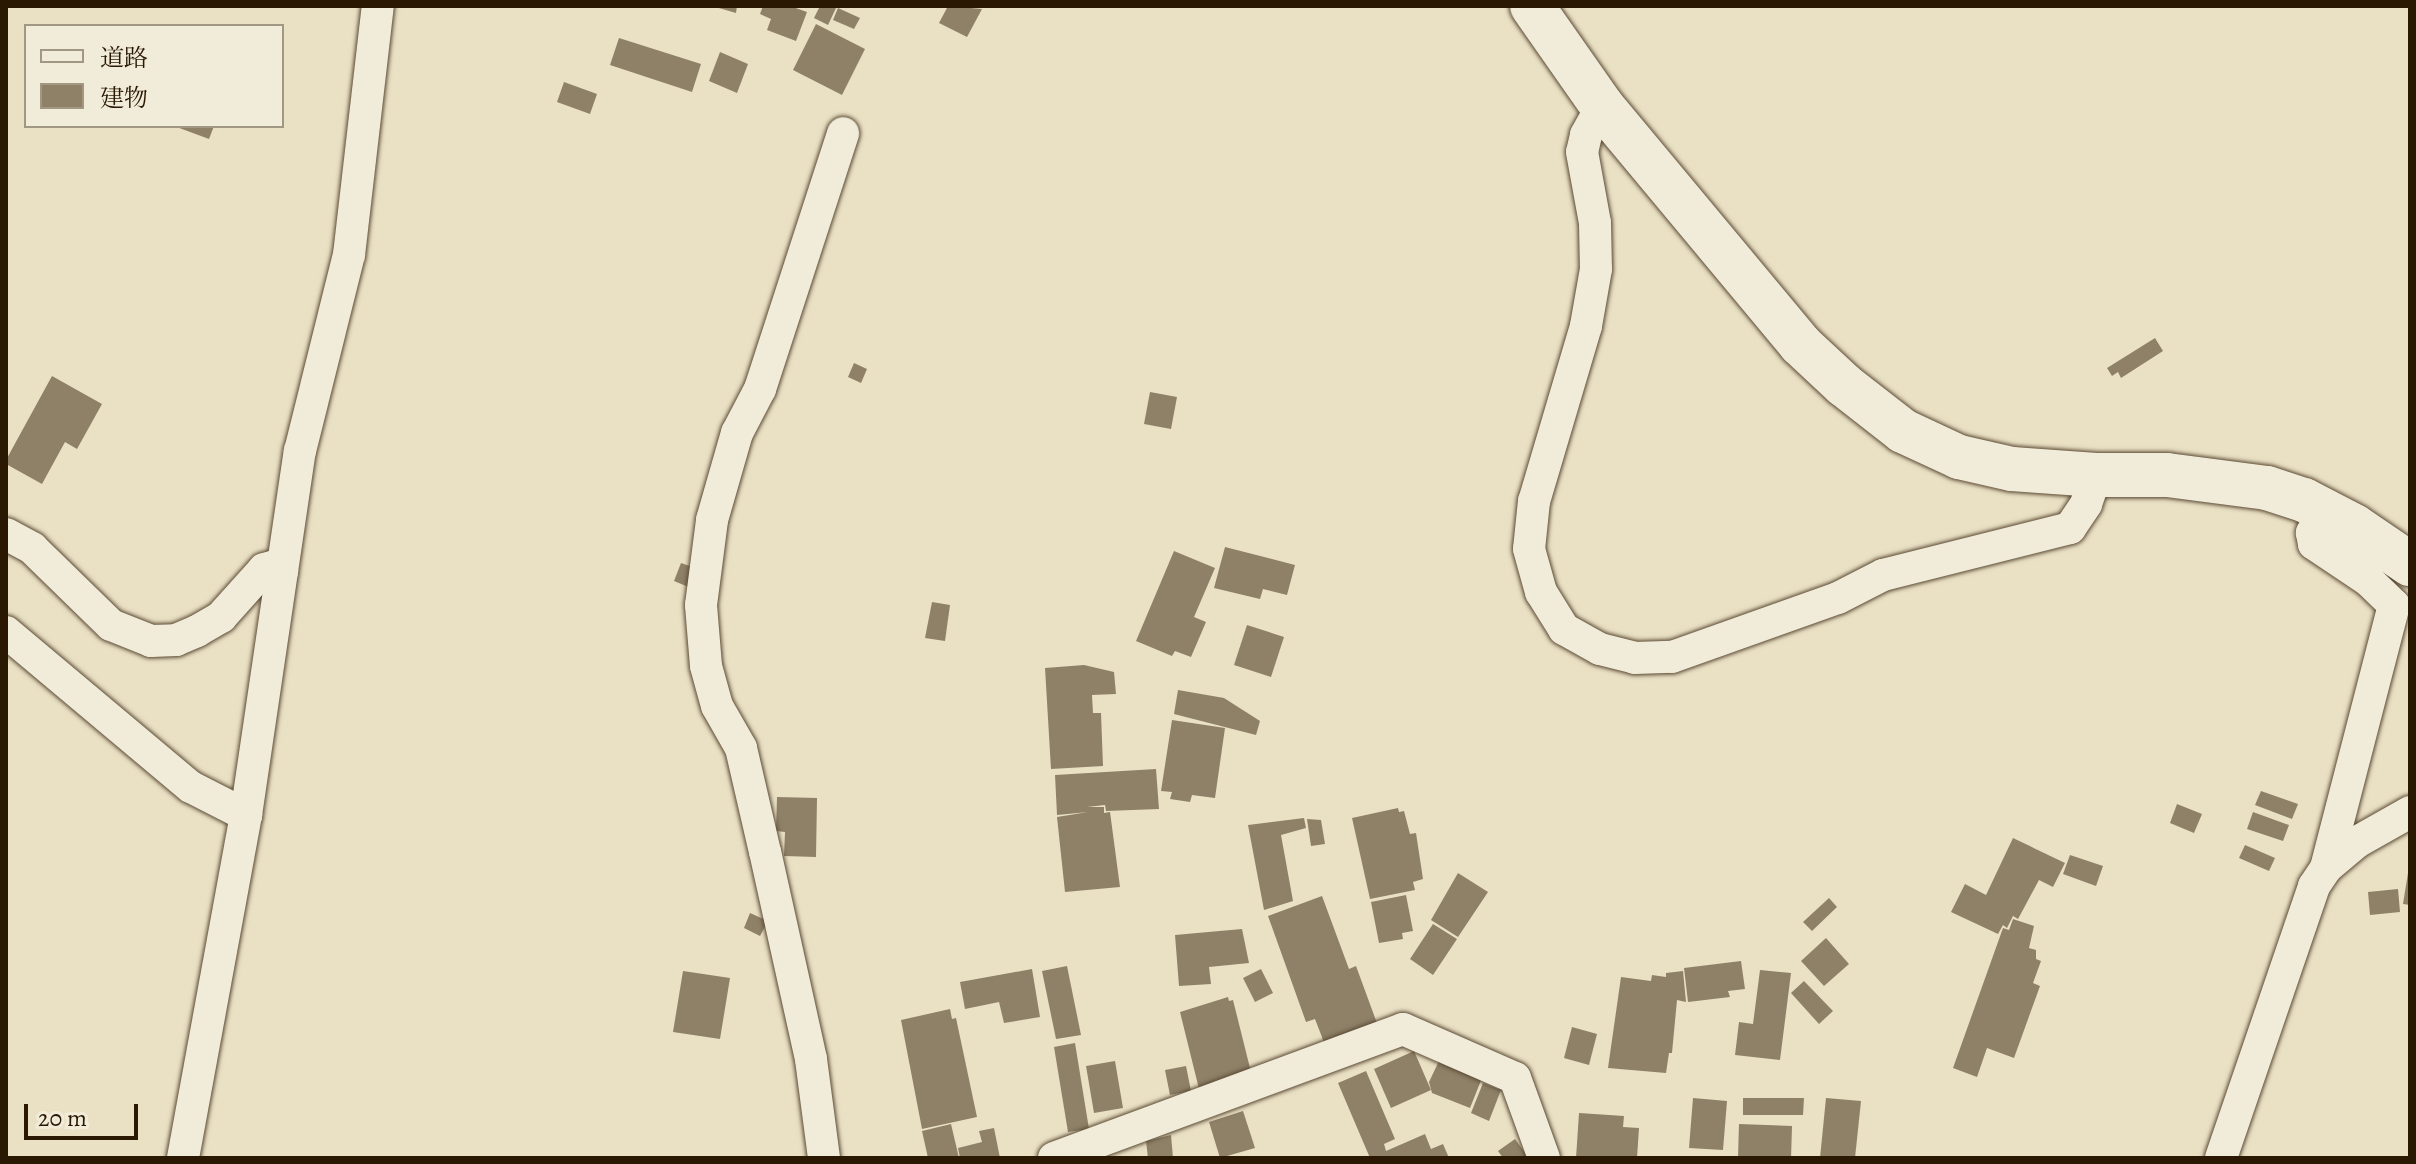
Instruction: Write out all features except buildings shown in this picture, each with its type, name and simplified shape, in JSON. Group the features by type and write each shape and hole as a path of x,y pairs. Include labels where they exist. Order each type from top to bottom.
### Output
{"street":[{"path":"183,1158 246,815 300,451 349,255 378,6"},
{"path":"1532,6 1602,106 1800,344 1844,385 1903,431 1959,457 2012,469 2096,475 2167,475 2267,488 2324,510 2410,564"},
{"path":"1602,106 1586,135 1582,152 1595,223 1596,269 1586,326 1534,501 1529,549 1541,592 1564,629 1600,649 1635,658 1672,657 1838,598 1883,575 2070,528 2086,504 2096,475"},
{"path":"824,1158 811,1059 765,852 741,748 717,706 706,666 701,605 712,520 737,433 760,389 843,133"},
{"path":"2324,510 2312,533 2314,544 2368,580 2394,605 2326,868"},
{"path":"6,534 32,548 111,625 151,641 176,640 197,631 221,617 264,569 272,567 282,571"},
{"path":"6,632 191,787 246,815"},
{"path":"2221,1158 2314,886 2326,868 2357,842 2410,812"},
{"path":"1054,1158 1403,1029 1515,1078 1544,1158"}]}
